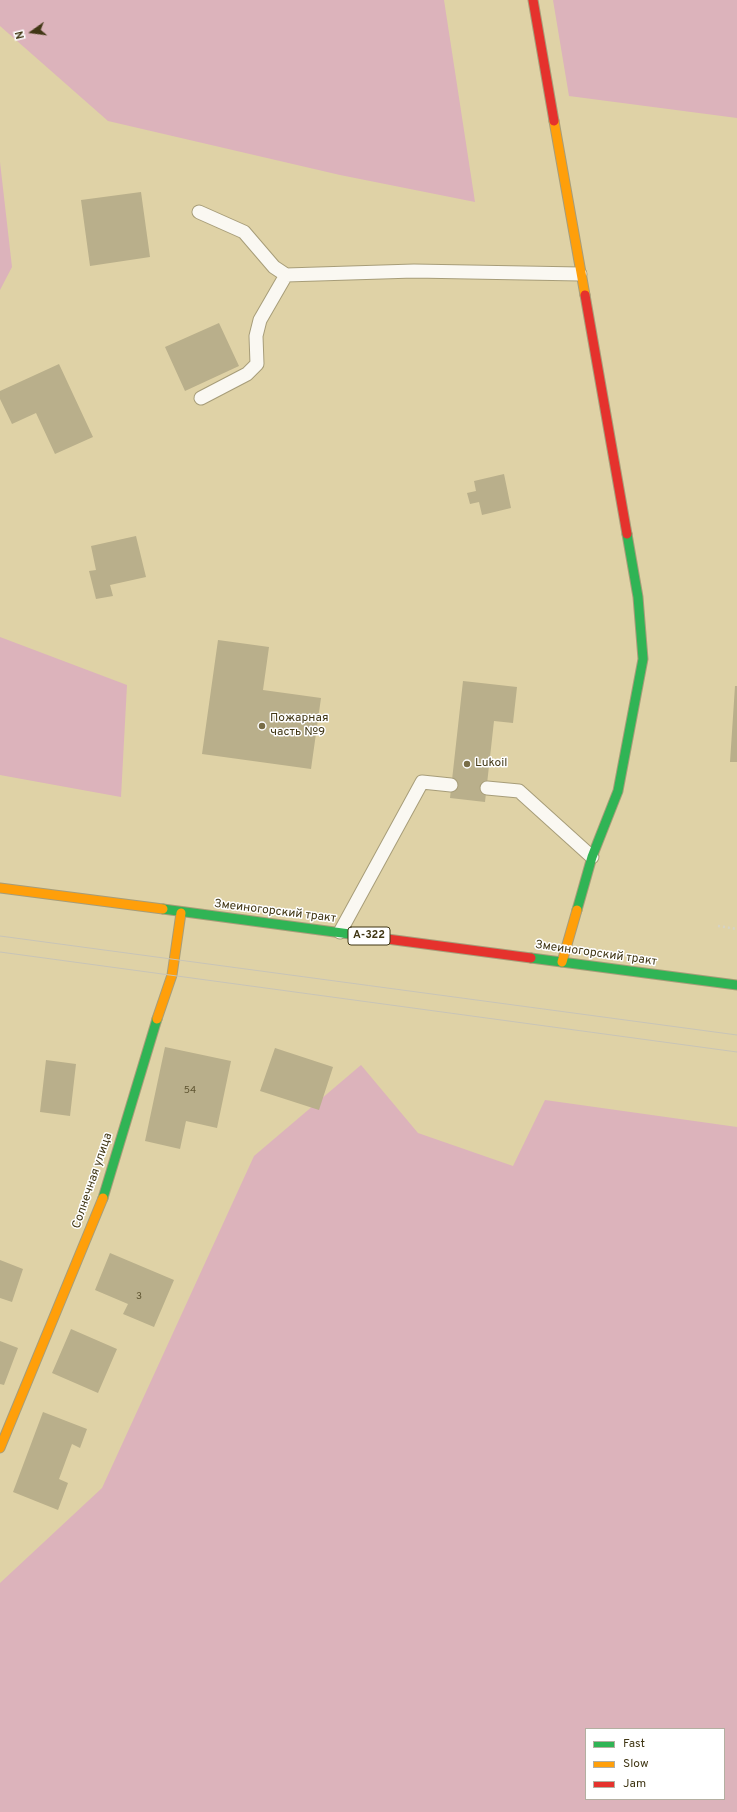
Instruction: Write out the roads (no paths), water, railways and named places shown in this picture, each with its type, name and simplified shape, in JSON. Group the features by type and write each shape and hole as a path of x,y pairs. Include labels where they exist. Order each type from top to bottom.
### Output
{"main road":[{"path":"532,0 638,597 643,659 632,724 618,791 592,857 562,962"},
{"name":"Змеиногорский тракт","path":"0,888 737,985"},
{"name":"Солнечная улица","path":"0,1448 104,1195 144,1059 172,975 181,913"}],"lane":[{"path":"200,212 244,232 274,267 286,275 414,271 580,274"},
{"path":"201,398 247,374 257,364 256,336 260,320 286,275"},
{"path":"340,932 422,782 451,785"},
{"path":"487,788 519,791 592,857"}],"tram line":[{"path":"0,936 737,1035"},
{"path":"0,952 737,1052"}],"place":[{"name":"Пожарная часть №9","path":"262,726"},
{"name":"Lukoil","path":"467,764"}]}
